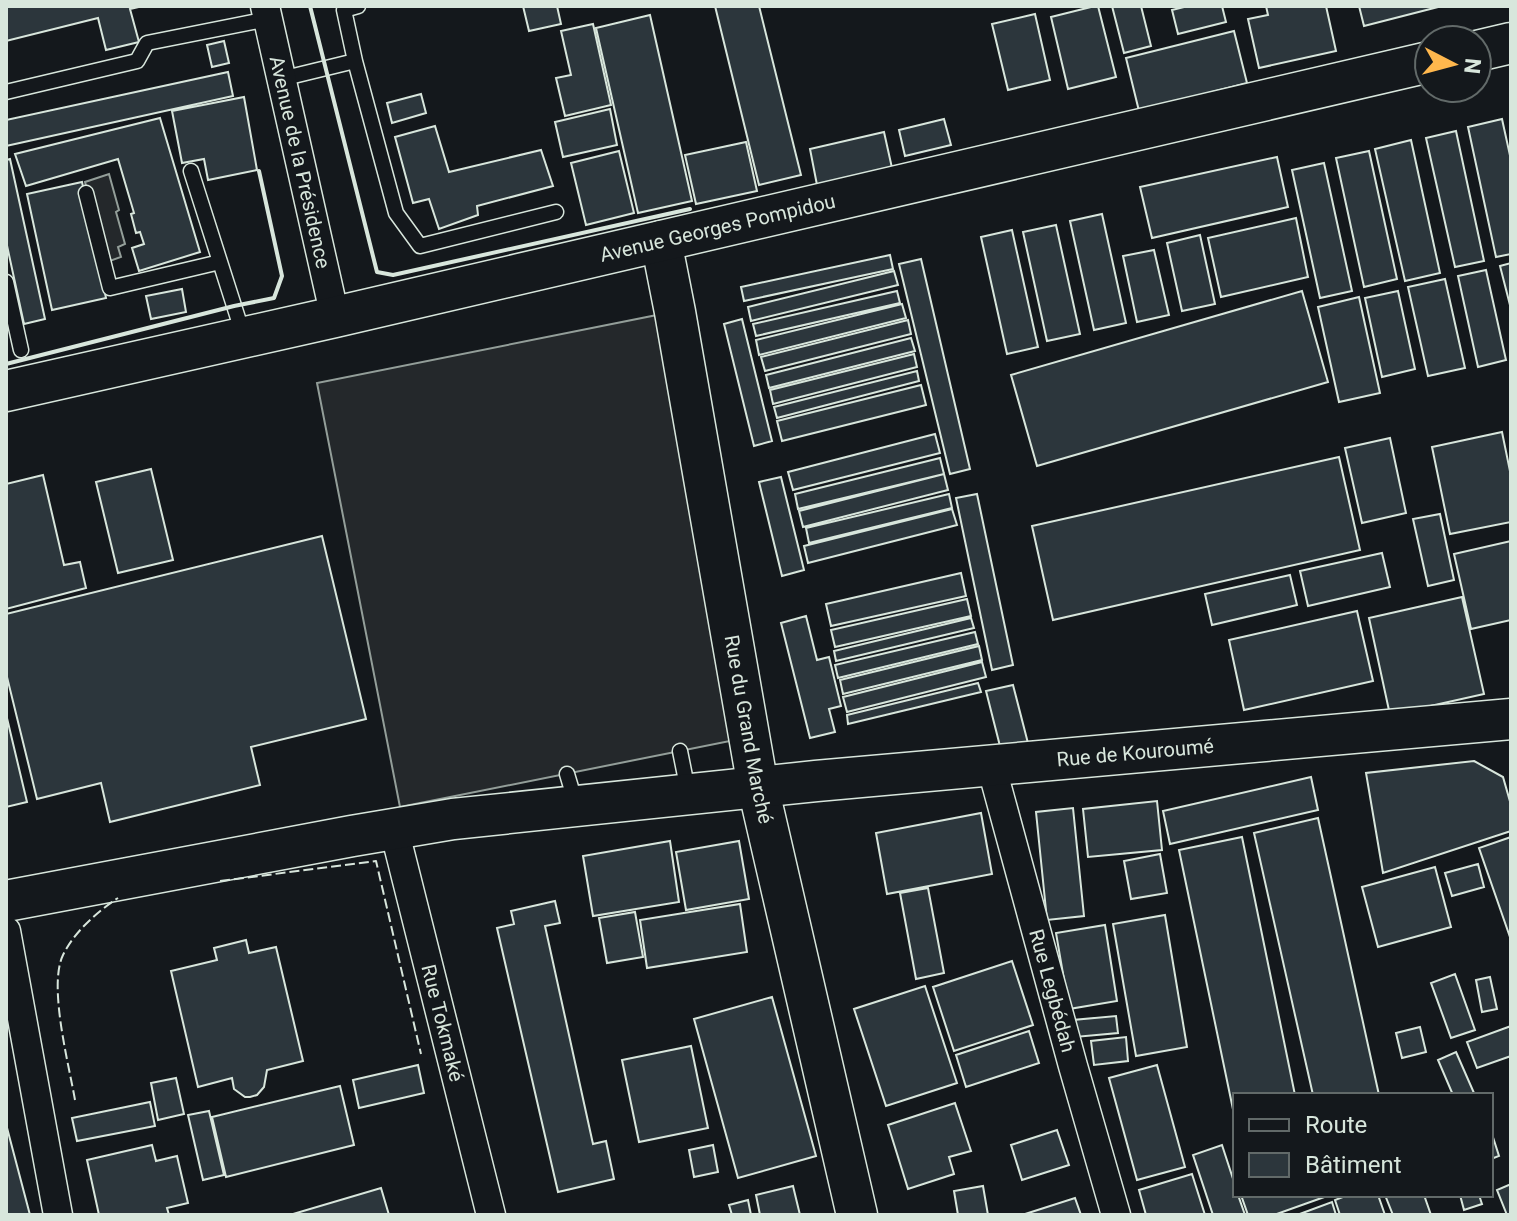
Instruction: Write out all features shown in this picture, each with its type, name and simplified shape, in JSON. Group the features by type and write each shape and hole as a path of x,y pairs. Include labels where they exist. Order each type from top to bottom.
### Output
{"street":[{"name":"Avenue de la Présidence","path":"267,12 335,317"},
{"name":"Avenue Georges Pompidou","path":"6,391 1413,66"},
{"name":"Rue du Grand Marché","path":"661,241 758,787 857,1215"},
{"name":"Rue de Kouroumé","path":"6,901 453,819 572,790 689,795 991,765 1511,720"},
{"name":"Rue Legbédah","path":"991,765 1116,1215"},
{"name":"Rue Tokmaké","path":"394,829 491,1215"},
{"path":"6,931 58,1215"}],"lane":[{"path":"358,6 344,10 355,61 396,213 420,246 556,212"},
{"path":"6,92 137,61 147,43 267,12"},
{"path":"281,79 355,61"},
{"path":"191,171 244,337"},
{"path":"86,193 110,288 220,262"},
{"path":"6,282 21,350"},
{"path":"680,751 689,795"}],"shaded area":[{"path":"109,174 125,244 118,247 121,257 107,262 85,182"},
{"path":"657,315 740,739 400,807 317,383"}],"building":[{"path":"6,6 143,6 130,9 139,42 106,50 98,18 6,41"},
{"path":"523,6 557,6 561,24 529,31"},
{"path":"715,6 759,6 801,175 759,185"},
{"path":"1098,6 1116,77 1068,89 1051,17"},
{"path":"1112,6 1141,6 1151,46 1124,53"},
{"path":"1188,6 1222,6 1226,22 1178,34 1172,10"},
{"path":"1266,6 1326,6 1336,51 1259,68 1248,19 1268,15"},
{"path":"1359,6 1442,6 1364,26"},
{"path":"1035,14 1050,80 1008,90 992,24"},
{"path":"650,15 692,201 638,213 596,28"},
{"path":"593,24 611,105 565,116 556,78 571,75 561,31"},
{"path":"1234,31 1247,83 1139,111 1126,58"},
{"path":"224,41 229,63 212,67 207,45"},
{"path":"228,72 233,96 6,146 6,120"},
{"path":"421,94 426,113 392,123 387,103"},
{"path":"244,97 257,170 208,180 204,159 182,163 172,111"},
{"path":"610,109 617,145 563,157 555,122"},
{"path":"160,118 200,252 139,271 132,248 144,244 140,232 136,233 131,214 134,213 118,159 26,186 15,154"},
{"path":"944,119 951,145 905,156 899,130"},
{"path":"1502,119 1511,160 1511,254 1496,257 1468,127"},
{"path":"435,126 449,172 541,150 553,186 477,206 478,215 439,229 429,199 413,203 395,137"},
{"path":"1456,131 1484,261 1455,267 1426,138"},
{"path":"884,132 892,168 817,185 810,149"},
{"path":"1411,140 1440,273 1405,281 1375,149"},
{"path":"746,142 757,191 696,204 685,155"},
{"path":"619,151 634,213 586,225 571,163"},
{"path":"1369,151 1397,279 1364,287 1336,158"},
{"path":"1277,157 1288,207 1152,238 1140,187"},
{"path":"10,159 45,319 24,324 6,241 6,160"},
{"path":"1324,163 1352,291 1320,298 1292,170"},
{"path":"82,182 106,298 52,310 27,194"},
{"path":"1102,214 1126,323 1094,330 1070,221"},
{"path":"1296,218 1308,277 1221,297 1208,238"},
{"path":"1056,225 1080,334 1047,341 1023,232"},
{"path":"1012,230 1038,347 1007,354 981,237"},
{"path":"1200,235 1215,304 1182,311 1167,243"},
{"path":"1154,250 1169,315 1137,322 1123,256"},
{"path":"890,255 893,269 744,301 741,287"},
{"path":"921,259 970,469 950,474 899,264"},
{"path":"1511,263 1511,309 1500,266"},
{"path":"1486,270 1506,360 1478,367 1458,276"},
{"path":"894,271 898,285 751,321 748,307"},
{"path":"1445,279 1465,368 1428,376 1408,287"},
{"path":"182,289 186,312 151,319 146,296"},
{"path":"897,291 900,303 756,336 753,324"},
{"path":"1302,291 1328,382 1037,466 1011,375"},
{"path":"1398,291 1415,369 1382,377 1365,298"},
{"path":"1359,297 1380,393 1339,402 1318,307"},
{"path":"902,304 906,318 759,355 756,340"},
{"path":"742,319 772,441 754,446 724,324"},
{"path":"908,320 911,334 765,371 761,357"},
{"path":"911,338 915,351 769,388 766,375"},
{"path":"914,354 917,367 773,404 770,390"},
{"path":"917,371 919,381 777,418 774,407"},
{"path":"921,385 926,405 782,441 777,421"},
{"path":"1502,432 1511,476 1511,522 1450,534 1432,447"},
{"path":"935,434 940,453 793,490 788,472"},
{"path":"1390,438 1406,513 1362,523 1345,448"},
{"path":"1339,457 1360,550 1053,620 1032,526"},
{"path":"940,458 944,474 798,509 795,494"},
{"path":"151,469 173,560 118,573 96,482"},
{"path":"944,474 948,490 803,527 799,511"},
{"path":"43,475 64,565 80,562 86,588 6,609 6,484"},
{"path":"781,477 804,570 782,576 759,482"},
{"path":"949,494 952,508 809,543 806,528"},
{"path":"977,494 1013,665 992,670 956,498"},
{"path":"952,509 957,525 808,563 804,546"},
{"path":"1440,514 1454,580 1428,586 1413,519"},
{"path":"322,536 366,719 251,747 260,785 110,822 101,783 37,799 6,673 6,614"},
{"path":"1511,541 1511,620 1471,629 1454,554"},
{"path":"1382,553 1390,587 1308,606 1300,571"},
{"path":"961,573 966,596 831,626 826,604"},
{"path":"1290,575 1297,605 1212,625 1205,594"},
{"path":"1462,597 1484,694 1390,715 1369,618"},
{"path":"967,599 971,616 835,647 831,630"},
{"path":"1357,611 1373,681 1244,710 1229,640"},
{"path":"806,616 817,660 829,657 841,706 829,709 835,732 810,738 781,623"},
{"path":"971,618 974,628 836,661 834,651"},
{"path":"975,632 978,644 838,678 835,665"},
{"path":"979,646 982,660 843,694 840,680"},
{"path":"982,662 986,677 847,712 843,697"},
{"path":"978,683 981,692 848,724 847,715"},
{"path":"1013,685 1029,747 1002,754 986,691"},
{"path":"6,714 27,802 6,807"},
{"path":"1474,761 1503,777 1511,805 1511,831 1383,873 1366,773"},
{"path":"1311,777 1318,810 1170,844 1163,811"},
{"path":"1157,801 1162,850 1088,857 1083,809"},
{"path":"1073,808 1084,916 1047,920 1036,812"},
{"path":"981,813 992,874 887,894 876,833"},
{"path":"1318,818 1379,1093 1313,1093 1254,833"},
{"path":"1242,837 1295,1093 1233,1093 1233,1109 1179,850"},
{"path":"1511,837 1511,940 1479,848"},
{"path":"670,841 679,902 593,916 583,856"},
{"path":"739,841 749,899 686,910 676,852"},
{"path":"1160,854 1167,893 1131,899 1124,861"},
{"path":"1478,864 1484,887 1452,896 1445,873"},
{"path":"1435,867 1451,927 1378,947 1362,887"},
{"path":"928,888 944,973 916,979 900,893"},
{"path":"555,901 560,923 545,926 593,1144 606,1141 614,1179 558,1192 497,928 514,924 511,911"},
{"path":"740,904 747,952 647,968 640,920"},
{"path":"635,912 643,957 607,963 599,918"},
{"path":"1165,915 1187,1047 1136,1056 1113,924"},
{"path":"1105,925 1117,1001 1069,1009 1056,933"},
{"path":"246,940 249,953 276,947 303,1061 267,1070 264,1087 257,1095 250,1097 234,1089 232,1078 198,1087 171,971 217,960 214,948"},
{"path":"1012,961 1033,1025 954,1051 933,987"},
{"path":"1455,974 1475,1030 1451,1038 1431,983"},
{"path":"1490,977 1497,1009 1482,1012 1476,980"},
{"path":"925,986 957,1083 886,1106 854,1009"},
{"path":"772,997 816,1156 738,1178 694,1019"},
{"path":"1116,1016 1118,1033 1075,1037 1073,1020"},
{"path":"1511,1026 1511,1056 1477,1068 1467,1042"},
{"path":"1420,1027 1426,1052 1402,1058 1396,1033"},
{"path":"1029,1031 1039,1063 966,1087 956,1055"},
{"path":"1126,1037 1128,1061 1094,1065 1091,1041"},
{"path":"691,1046 708,1128 639,1142 622,1060"},
{"path":"1456,1052 1474,1093 1452,1093 1438,1060"},
{"path":"418,1065 424,1093 359,1108 353,1080"},
{"path":"1157,1065 1185,1167 1137,1180 1109,1078"},
{"path":"176,1078 184,1114 158,1120 151,1083"},
{"path":"340,1086 354,1145 226,1177 212,1117"},
{"path":"150,1102 155,1126 77,1141 72,1118"},
{"path":"955,1103 971,1151 949,1157 954,1174 908,1189 888,1125"},
{"path":"209,1111 224,1175 203,1180 188,1115"},
{"path":"6,1124 30,1215 6,1215"},
{"path":"1057,1130 1069,1165 1022,1180 1011,1145"},
{"path":"1493,1137 1499,1156 1493,1158"},
{"path":"152,1145 156,1161 177,1156 188,1203 167,1208 169,1215 99,1215 87,1160"},
{"path":"713,1145 718,1172 694,1177 689,1150"},
{"path":"1222,1145 1233,1179 1233,1197 1239,1197 1245,1215 1213,1215 1193,1155"},
{"path":"1192,1174 1205,1215 1146,1215 1139,1190"},
{"path":"1511,1184 1511,1215 1507,1215 1497,1190"},
{"path":"793,1186 800,1215 760,1215 756,1195"},
{"path":"983,1186 988,1215 958,1215 954,1191"},
{"path":"381,1188 389,1215 293,1215 293,1214"},
{"path":"1242,1197 1324,1197 1274,1215 1248,1215"},
{"path":"1343,1197 1379,1197 1385,1215 1340,1215 1335,1200"},
{"path":"1386,1197 1425,1197 1431,1215 1393,1215"},
{"path":"1461,1197 1480,1197 1482,1204 1464,1210"},
{"path":"1075,1198 1081,1215 1022,1215"},
{"path":"748,1200 751,1215 732,1215 729,1205"},
{"path":"1332,1202 1336,1215 1297,1215"}],"fence":[{"path":"220,881 376,861 421,1054"},
{"path":"75,1100 61,1026 59,969 63,955 80,930 118,898"}],"wall":[{"path":"310,6 377,272 393,275 690,209"},
{"path":"6,364 274,298 282,276 259,171"}]}
